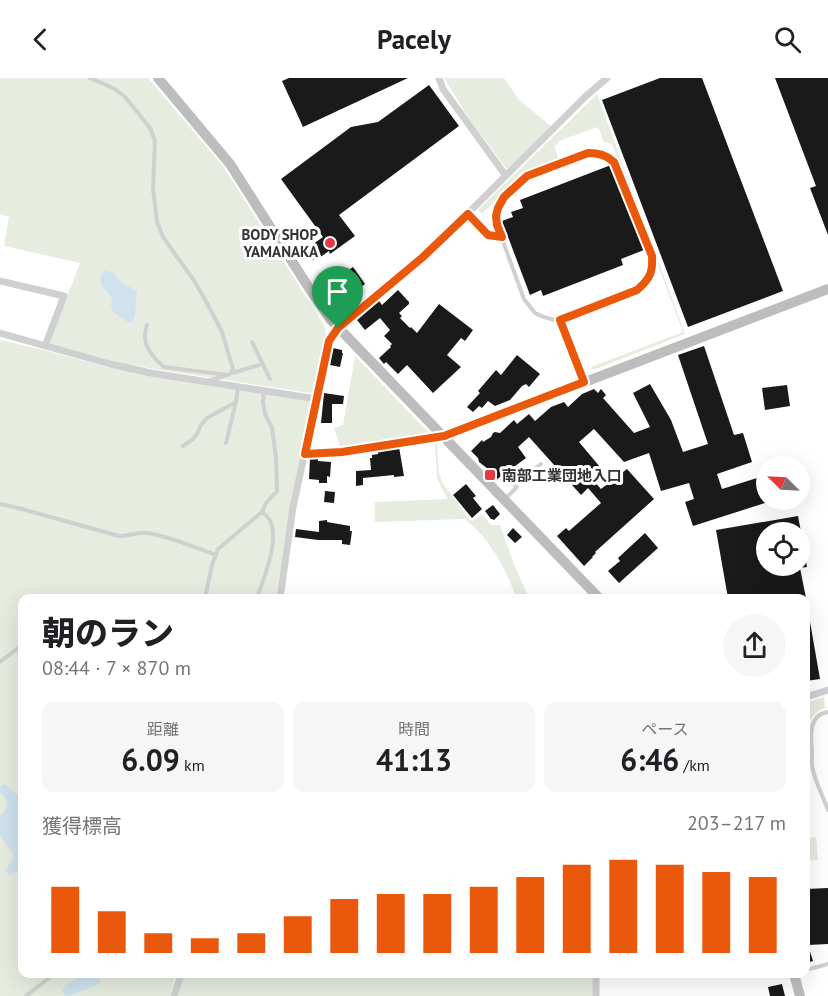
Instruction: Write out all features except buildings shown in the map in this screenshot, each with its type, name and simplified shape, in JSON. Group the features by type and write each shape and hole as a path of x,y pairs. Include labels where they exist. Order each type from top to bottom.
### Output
{"street":[{"path":"158,78 230,165 331,320 595,594"},
{"path":"439,78 443,89 506,176"},
{"path":"281,594 293,507 329,341 338,328 423,257 607,78"},
{"path":"0,281 64,296 45,346"},
{"path":"444,436 828,289"},
{"path":"0,333 151,373 317,399"},
{"path":"810,696 828,690"},
{"path":"174,996 180,978"},
{"path":"596,978 596,996"},
{"path":"795,978 800,996"}],"lane":[{"path":"90,78 115,89 125,97 150,128 155,141 153,188 157,222 163,237 195,282 222,332 233,369 229,374"},
{"path":"588,153 597,153 607,156 614,162 652,256 652,268 644,284 637,290 560,320 541,316 524,299 497,225 496,216 504,197 527,176 588,153"},
{"path":"468,214 488,235 502,237"},
{"path":"560,320 584,382"},
{"path":"147,325 144,337 146,344 156,361 164,367 229,374"},
{"path":"252,342 270,379"},
{"path":"208,381 262,364"},
{"path":"226,443 238,386"},
{"path":"206,594 218,549 262,512 266,503 277,491 276,458 272,428 265,414 264,390"},
{"path":"183,446 193,439 207,418 236,402"},
{"path":"504,499 517,487 514,484 541,464"},
{"path":"0,504 119,536 153,534 216,555"},
{"path":"258,594 271,556 273,537 272,525 262,512"},
{"path":"0,662 18,648"},
{"path":"828,712 818,716 811,730 812,768 828,810"},
{"path":"810,969 828,964"},
{"path":"26,996 49,978"}],"path":[{"path":"305,454 342,452 444,436"}],"shaded area":[{"path":"0,78 148,78 223,166 325,327 327,338 316,390 310,393 154,369 110,361 50,345 80,263 4,246 9,217 0,214"},
{"path":"444,78 504,78 519,100 551,126 508,169 470,120"},
{"path":"597,94 685,334 593,370 591,367 683,332 612,144 604,143 598,127 559,141 554,146 559,160 525,173 482,214 478,210"},
{"path":"0,340 110,368 308,401 312,405 290,507 277,594 18,594 18,978 175,978 170,996 0,996"},
{"path":"355,356 429,433 428,436 341,450 334,428 343,425"},
{"path":"435,443 437,443 439,473 442,482 470,520 473,521 482,514 491,525 500,525 527,594 515,594 496,555 483,537 465,519 375,522 375,502 448,499 437,478"},
{"path":"824,697 825,708 817,712 810,721 810,702"},
{"path":"816,837 818,860 810,861 810,838"},
{"path":"183,978 593,978 593,996 177,996"}],"water":[{"path":"106,270 137,291 135,316 131,323 113,312 112,298 103,288 101,281 102,274"},
{"path":"5,784 18,794 18,871 10,875 6,872 14,856 0,835 0,816 7,804 0,792 0,786"},
{"path":"77,978 100,978 97,985 69,996 64,995 62,990 66,984"}],"place":[{"name":"BODY SHOP YAMANAKA","path":"330,243"},
{"name":"南部工業団地入口","path":"490,475"}],"route":[{"path":"588,153 607,156 614,162 652,256 650,275 637,290 560,320 584,382 444,436 342,452 305,454 329,341 338,328 423,257 468,214 488,235 502,237 496,216 504,197 527,176 588,153"}]}
